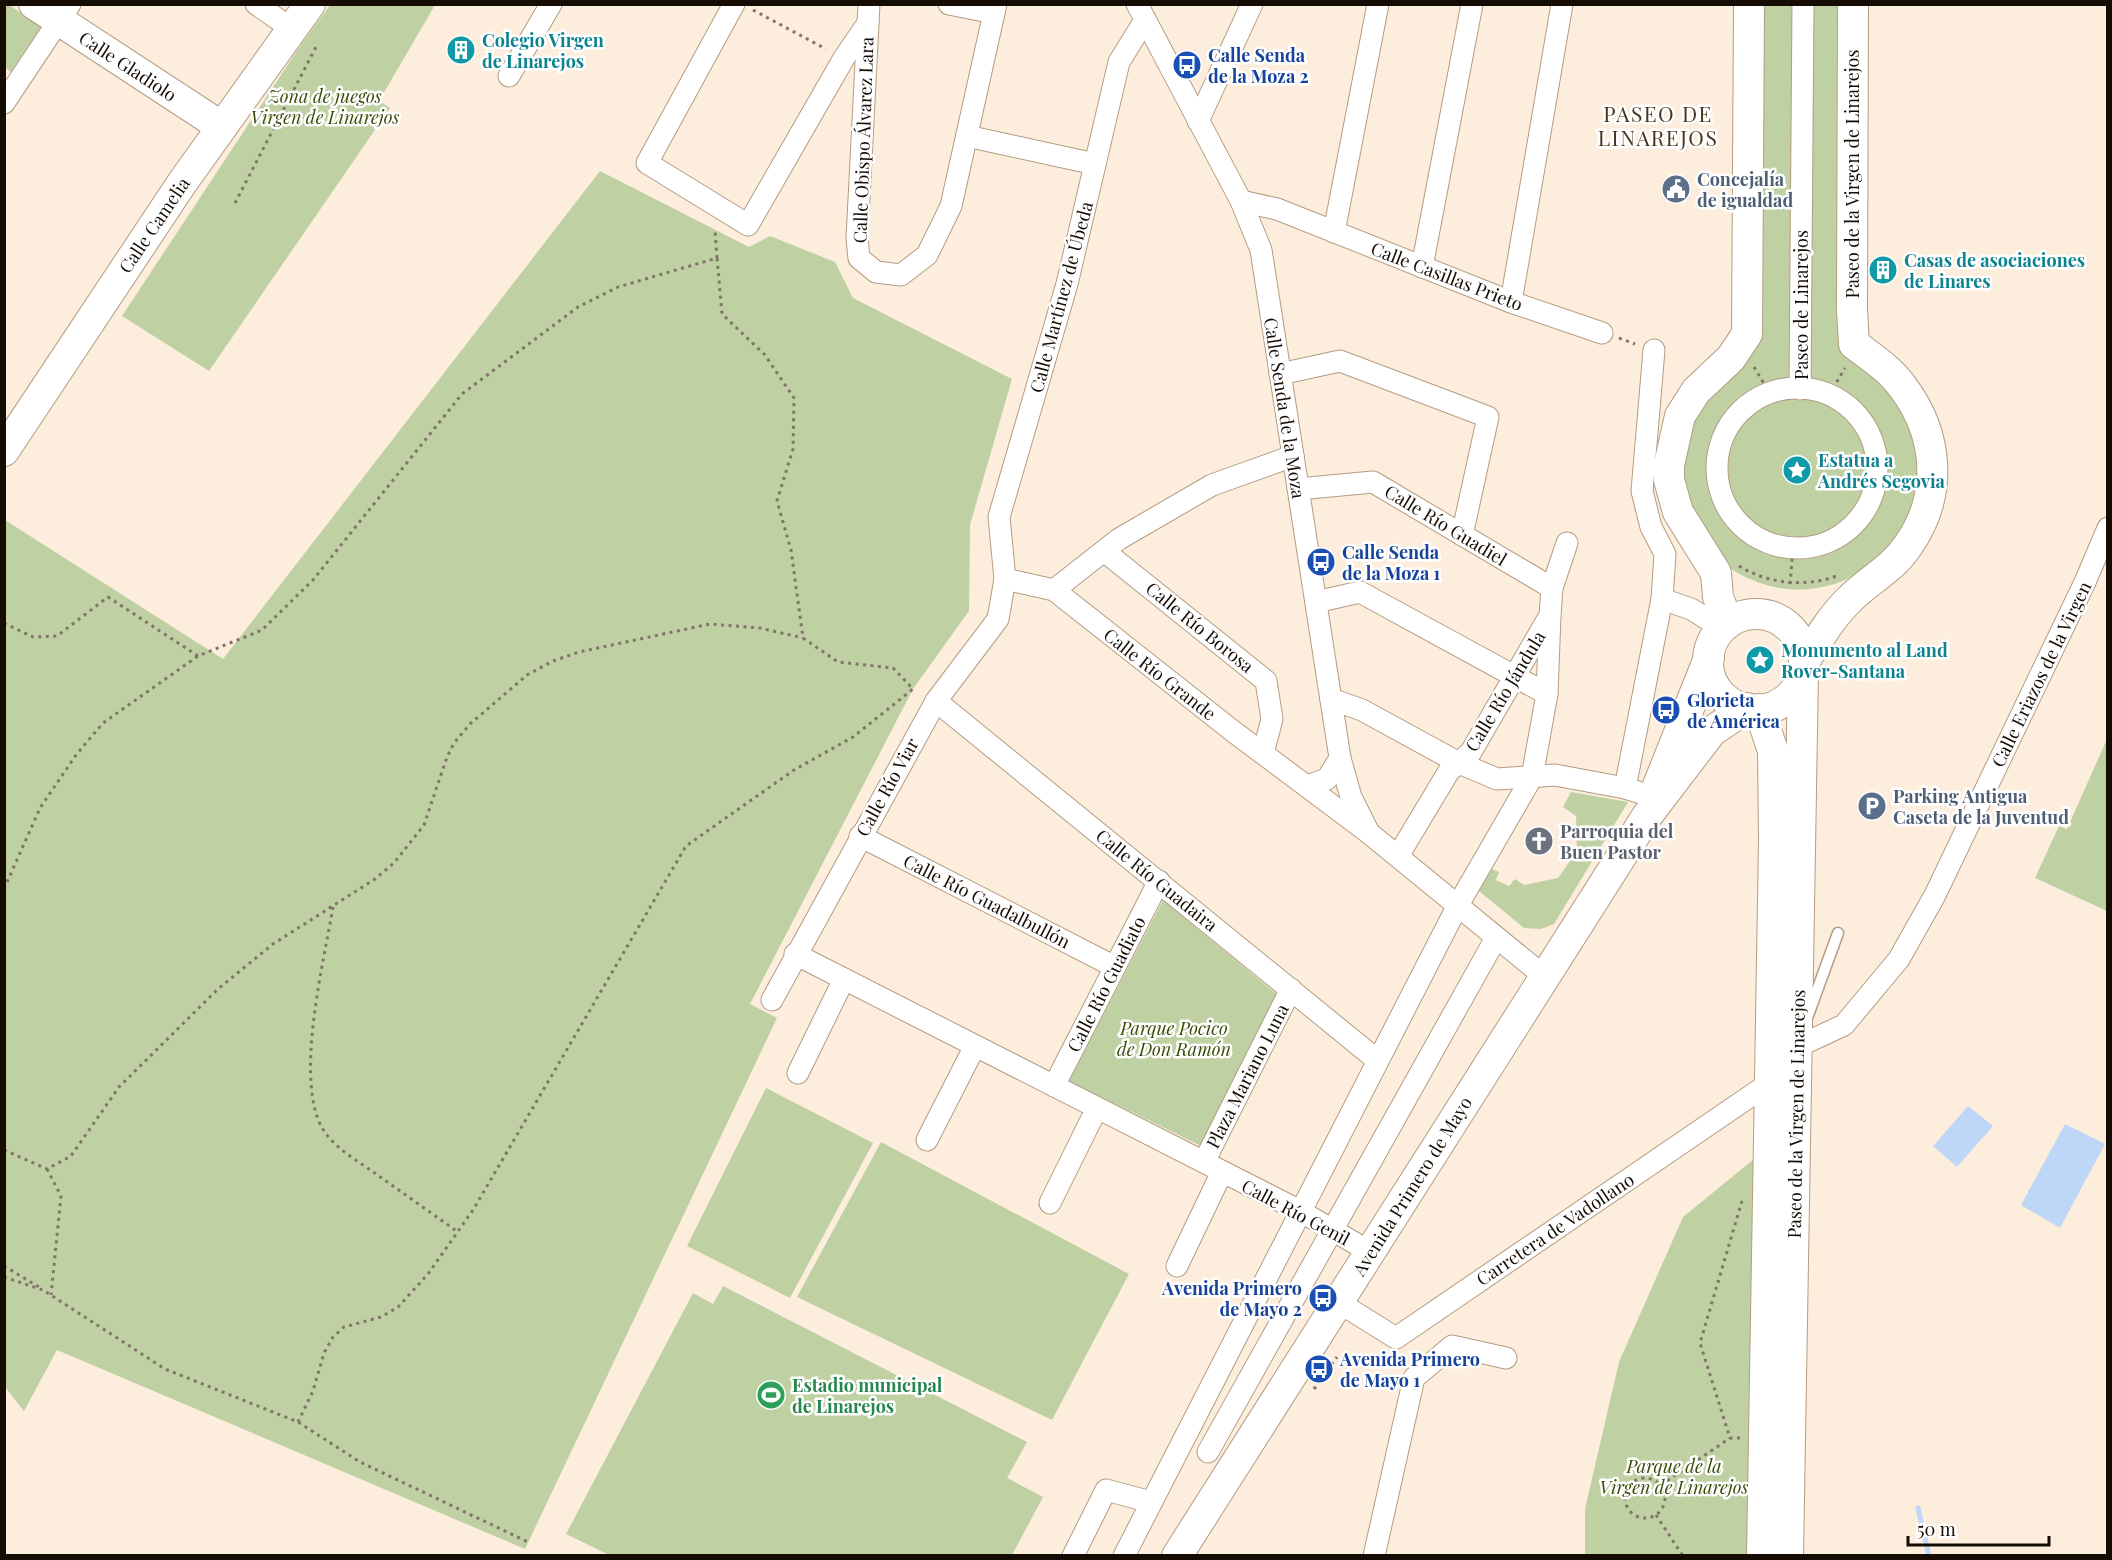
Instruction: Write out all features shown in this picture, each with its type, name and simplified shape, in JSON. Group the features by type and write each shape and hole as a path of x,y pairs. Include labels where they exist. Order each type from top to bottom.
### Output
{"main road":[{"name":"Calle Gladiolo","path":"34,4 65,13 222,127"},
{"name":"Calle Camelia","path":"4,451 182,183 222,127 305,37 310,4"},
{"path":"1725,626 1718,597 1716,573 1678,512 1669,480 1669,465 1680,416 1696,391 1731,358 1747,334 1749,4"},
{"name":"Paseo de la Virgen de Linarejos","path":"1852,4 1854,358"},
{"path":"1650,807 1712,731 1753,709 1787,698 1800,682 1803,667 1832,619 1849,585 1881,574 1907,547 1926,516 1932,480 1929,441 1913,402 1893,375 1854,358"},
{"path":"1753,709 1726,699 1718,690 1709,670 1711,648 1725,626 1745,615 1773,617 1796,635 1803,667"},
{"path":"1650,807 1671,747 1709,658"},
{"name":"Paseo de la Virgen de Linarejos","path":"1762,1556 1780,1062 1803,667"},
{"name":"Paseo de la Virgen de Linarejos","path":"1753,709 1773,751 1788,1556"},
{"name":"Avenida Primero de Mayo","path":"1177,1556 1221,1459 1338,1302 1545,977 1650,807"}],"street":[{"path":"256,4 305,37"},
{"path":"509,76 551,4"},
{"path":"734,4 647,163 748,225 868,13"},
{"path":"949,4 995,9"},
{"path":"1198,121 1252,4"},
{"path":"1334,232 1378,4"},
{"path":"1422,267 1472,4"},
{"path":"1511,302 1562,4"},
{"name":"Paseo de Linarejos","path":"1800,390 1803,4"},
{"name":"Calle Obispo Álvarez Lara","path":"868,13 856,238 859,258 876,272 901,275 927,255 951,206 995,9"},
{"name":"Calle Senda de la Moza","path":"1141,12 1241,201 1261,250 1340,758 1351,797 1369,833"},
{"name":"Calle Martínez de Úbeda","path":"1005,579 999,517 1067,284 1119,63 1141,12"},
{"path":"4,104 65,13"},
{"path":"968,136 1095,164"},
{"name":"Calle Casillas Prieto","path":"1241,201 1277,209 1511,302 1602,333"},
{"path":"1625,788 1662,599 1665,554 1651,527 1642,491 1654,350"},
{"path":"1280,374 1340,361 1488,417 1462,534"},
{"path":"1800,390 1814,390 1828,395 1857,415 1871,437 1877,462 1875,487 1865,511 1848,530 1826,543 1793,549 1774,546 1749,533 1731,514 1719,489 1717,462 1724,436 1739,413 1769,392 1800,390"},
{"path":"1054,590 1119,539 1212,485 1293,456"},
{"name":"Calle Río Guadiel","path":"1298,489 1373,482 1552,588"},
{"name":"Calle Eriazos de la Virgen","path":"1780,1062 1844,1025 1899,959 1940,884 2085,582 2108,528"},
{"name":"Calle Río Jándula","path":"1398,856 1449,771 1471,752 1550,615 1552,588 1567,543"},
{"name":"Calle Río Borosa","path":"1104,550 1266,681 1272,719 1263,753"},
{"name":"Calle Río Grande","path":"1005,579 1054,590 1369,833 1545,977"},
{"name":"Calle Río Viar","path":"772,1000 795,954 936,701 998,619 1005,579"},
{"path":"1316,602 1360,592 1547,694"},
{"path":"1662,599 1691,609 1725,626"},
{"path":"1124,1556 1458,905 1532,777 1547,694 1550,615"},
{"path":"1331,699 1362,710 1459,763 1497,780 1555,775 1625,788 1650,807"},
{"name":"Calle Río Guadaira","path":"936,701 1377,1060"},
{"path":"1307,786 1327,779 1340,758"},
{"name":"Calle Río Guadalbullón","path":"860,836 1115,967"},
{"name":"Calle Río Guadiato","path":"1054,1086 1159,881"},
{"name":"Avenida Primero de Mayo","path":"1221,1459 1333,1231 1496,938"},
{"name":"Calle Río Genil","path":"795,954 1300,1211 1370,1252"},
{"path":"798,1073 844,979"},
{"name":"Plaza Mariano Luna","path":"1213,1167 1291,990"},
{"path":"927,1140 975,1046"},
{"name":"Carretera de Vadollano","path":"1338,1302 1396,1338 1780,1062"},
{"path":"1050,1203 1097,1108"},
{"name":"Calle Río Genil","path":"1177,1266 1213,1167"},
{"path":"1374,1556 1414,1378 1452,1346 1506,1358"},
{"path":"1184,1438 1221,1459"},
{"path":"1073,1556 1106,1490 1151,1502"}],"lane":[{"path":"1780,1062 1838,933"}],"path":[{"path":"743,4 844,58"},
{"path":"236,202 305,37"},
{"path":"715,230 722,314 765,355 794,399 793,449 777,501 791,550 803,638"},
{"path":"4,889 40,808 76,755 104,723 198,656 262,630 314,580 462,394 578,307 618,287 717,258"},
{"path":"1602,333 1654,350"},
{"path":"1828,395 1846,366 1854,358"},
{"path":"1745,371 1753,366 1769,392"},
{"path":"1790,584 1793,549"},
{"path":"1737,564 1753,574 1790,584 1826,580 1849,585"},
{"path":"4,623 33,638 57,636 108,597 198,656"},
{"path":"47,1169 70,1156 119,1087 218,989 273,944 375,879 411,846 424,825 454,743 470,724 538,668 579,652 710,624 759,628 803,638 838,662 892,668 913,689 853,737 794,770 686,846 473,1210 428,1274 398,1307 381,1317 344,1328 333,1337 324,1353 313,1391 298,1422"},
{"path":"333,907 314,1024 310,1064 311,1086 319,1121 325,1132 344,1151 458,1232"},
{"path":"4,1150 47,1169 62,1196 51,1295"},
{"path":"1730,1438 1701,1343 1744,1193"},
{"path":"4,1266 165,1369 298,1422 360,1462 528,1542"},
{"path":"4,1277 43,1290"},
{"path":"1661,1485 1730,1438 1765,1437"},
{"path":"1642,1478 1656,1480 1661,1485 1665,1504 1656,1515 1637,1517 1627,1509 1625,1496 1630,1484 1642,1478"},
{"path":"1656,1515 1683,1556"}],"green space":[{"path":"4,5 9,5 42,26 11,72 5,67"},
{"name":"Zona de juegos Virgen de Linarejos","path":"330,5 435,5 379,101 390,108 209,371 122,316 302,43"},
{"path":"1756,5 1848,5 1845,350 1897,403 1910,425 1917,454 1916,483 1908,514 1894,540 1875,562 1851,577 1824,587 1795,589 1765,585 1736,572 1712,554 1695,531 1679,463 1686,427 1693,414 1711,391 1745,363"},
{"path":"600,171 749,247 770,236 835,262 853,298 1012,379 970,525 969,611 913,689 750,1004 777,1018 525,1549 57,1350 24,1411 5,1387 5,520 223,659"},
{"path":"2107,739 2107,911 2035,878 2059,826 2067,829"},
{"path":"1571,792 1628,802 1554,924 1541,929 1524,928 1479,891 1492,869 1499,872 1496,880 1509,886 1515,879 1524,885 1558,878 1577,851 1576,816 1563,807"},
{"name":"Parque Pocico de Don Ramón","path":"1163,900 1279,996 1201,1146 1069,1081"},
{"path":"766,1088 873,1143 790,1298 687,1246"},
{"path":"881,1142 1129,1274 1052,1420 797,1297"},
{"name":"Parque de la Virgen de Linarejos","path":"1754,1159 1753,1555 1585,1556 1585,1509 1619,1362 1683,1217"},
{"name":"Estadio municipal de Linarejos","path":"723,1286 1027,1442 1007,1478 1043,1497 1012,1555 609,1555 566,1534 693,1293 713,1304"}],"water":[{"path":"1797,455 1803,456 1811,464 1811,476 1803,484 1797,485 1791,484 1783,476 1782,470 1783,464 1791,456"},
{"path":"1968,1106 1993,1126 1957,1167 1933,1146"},
{"path":"2065,1124 2105,1144 2060,1228 2021,1205"}],"waterway":[{"path":"1918,1508 1929,1556"}],"place":[{"name":"Colegio Virgen de Linarejos","path":"461,50"},
{"name":"Calle Senda de la Moza 2","path":"1187,65"},
{"name":"Concejalía de igualdad","path":"1676,189"},
{"name":"Casas de asociaciones de Linares","path":"1883,270"},
{"name":"Estatua a Andrés Segovia","path":"1797,470"},
{"name":"Calle Senda de la Moza 1","path":"1321,562"},
{"name":"Monumento al Land Rover-Santana","path":"1760,660"},
{"name":"Glorieta de América","path":"1666,710"},
{"name":"Parking Antigua Caseta de la Juventud","path":"1872,806"},
{"name":"Parroquia del Buen Pastor","path":"1539,841"},
{"name":"Avenida Primero de Mayo 2","path":"1323,1298"},
{"name":"Avenida Primero de Mayo 1","path":"1319,1369"},
{"name":"Estadio municipal de Linarejos","path":"771,1395"}],"district":[{"name":"PASEO DE LINAREJOS","path":"1658,125"}]}
